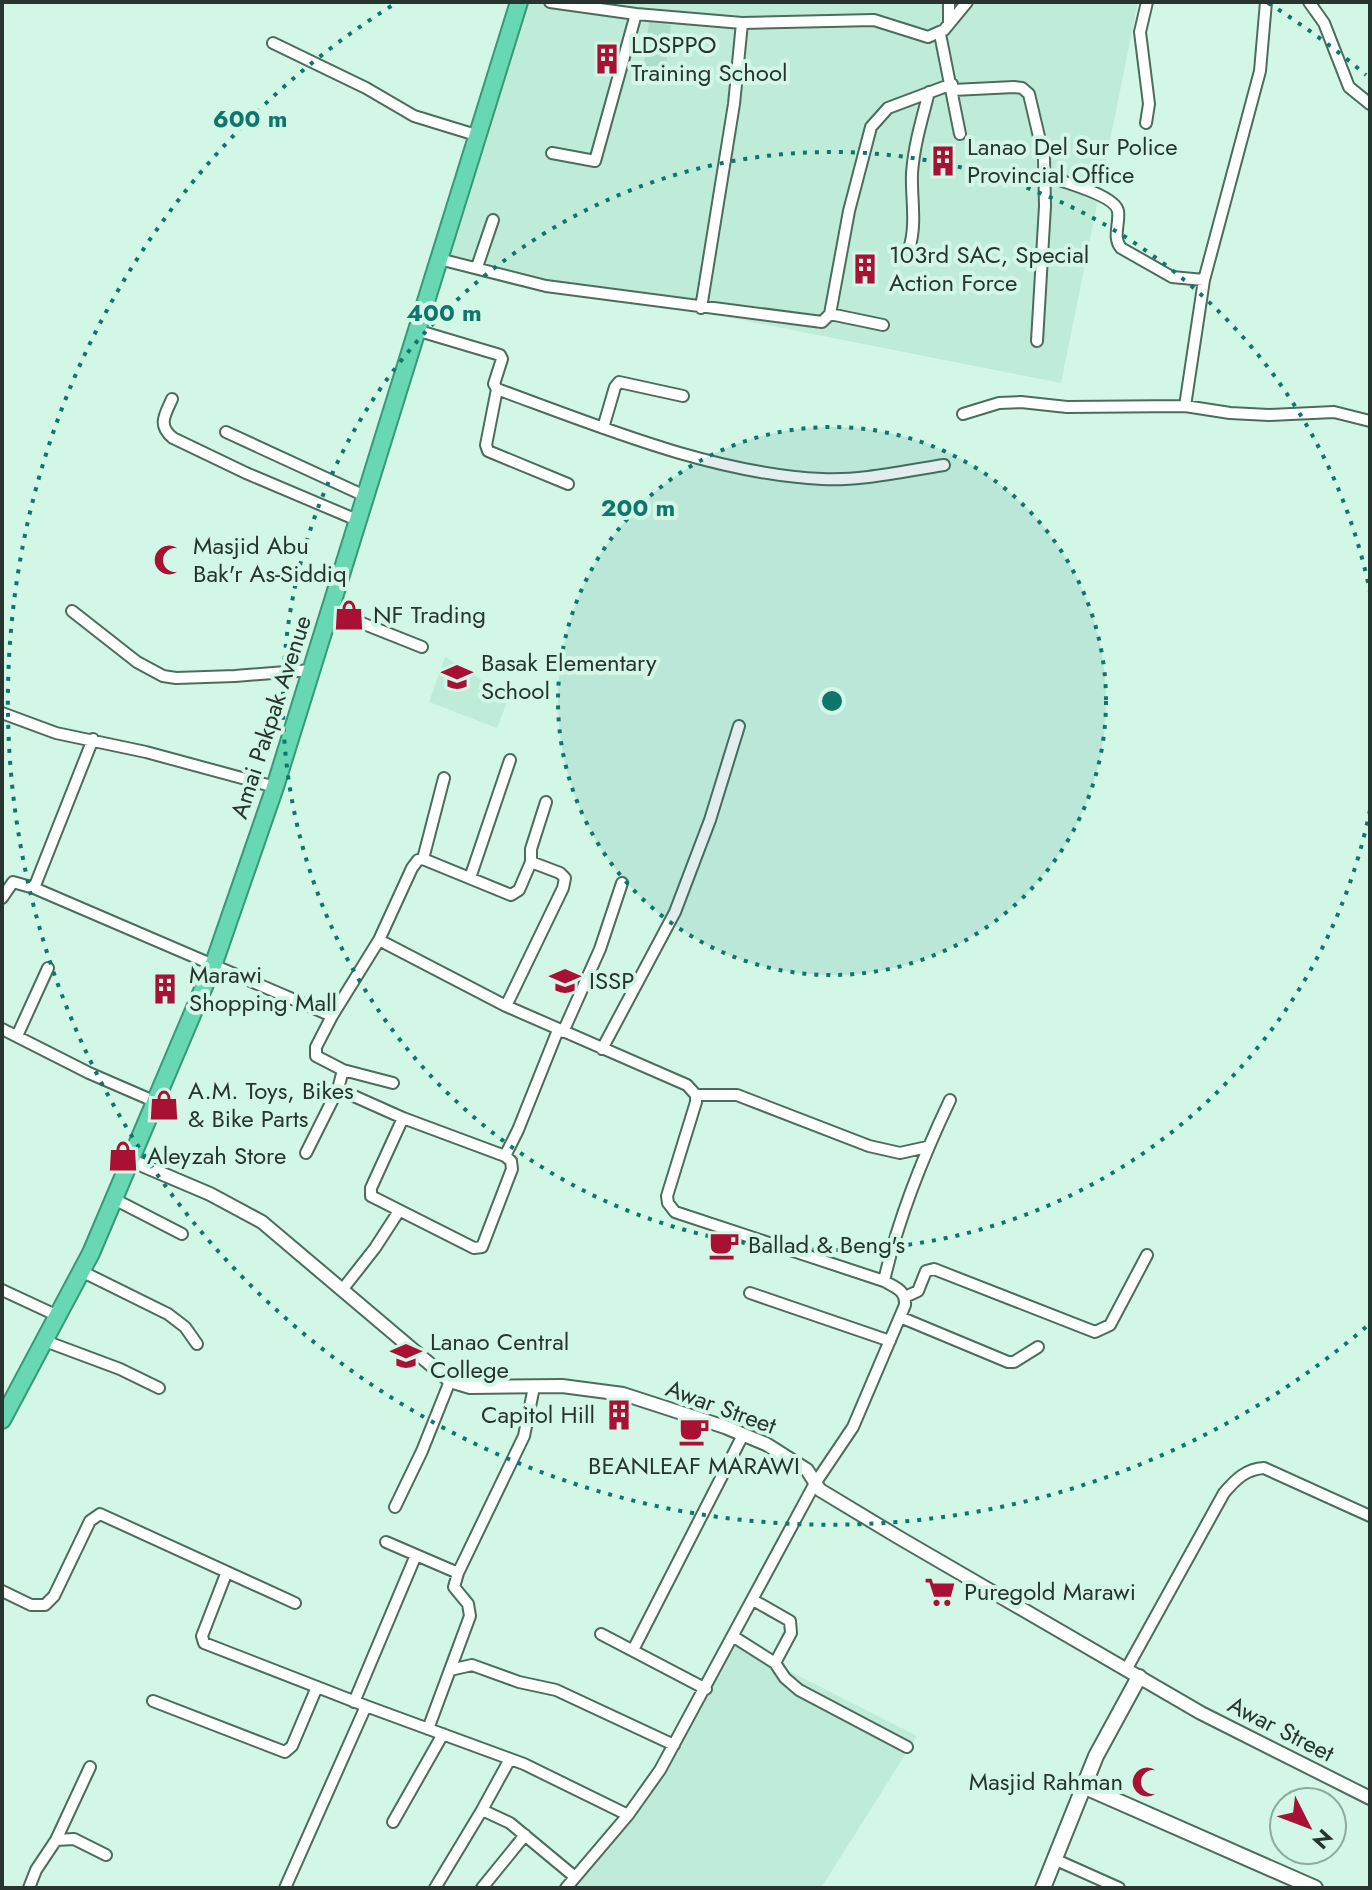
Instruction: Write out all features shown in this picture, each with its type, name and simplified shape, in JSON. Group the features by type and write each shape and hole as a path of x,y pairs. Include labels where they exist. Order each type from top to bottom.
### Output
{"highway":[{"name":"Amai Pakpak Avenue","path":"2,1420 81,1271 214,963 275,787 519,2"}],"main road":[{"path":"1043,1888 1083,1786 1133,1674"},
{"path":"1083,1786 1314,1888"}],"street":[{"path":"550,2 636,14 742,23 860,19 886,22 928,37 940,34 967,2"},
{"path":"949,2 949,25"},
{"path":"1146,123 1149,104 1140,32 1147,2"},
{"path":"1185,406 1204,280 1260,71 1266,2"},
{"path":"1309,2 1324,23 1349,87 1370,104"},
{"path":"552,153 595,161 636,14"},
{"path":"701,308 734,104 742,23"},
{"path":"940,34 960,134"},
{"path":"273,43 366,88 414,116 476,135"},
{"path":"439,259 546,286 815,323 828,319 830,314 849,211 871,127 888,108 929,92 953,87 1014,87 1026,91 1038,125 1046,176 1037,341"},
{"path":"909,249 913,232 915,143 929,92"},
{"path":"1046,176 1082,187 1113,202 1118,210 1116,240 1121,248 1172,277 1204,280"},
{"path":"477,267 493,220"},
{"path":"830,314 883,325"},
{"path":"416,330 500,355 502,359 494,384 497,389 632,438 712,460 797,476 849,478 944,465"},
{"path":"603,428 619,382 683,396"},
{"path":"497,389 486,445 488,451 568,484"},
{"path":"172,399 162,427 173,438 357,520"},
{"path":"963,414 999,403 1021,402 1067,407 1185,406 1269,415 1334,412 1370,421"},
{"path":"226,432 365,496"},
{"path":"329,610 422,647"},
{"path":"72,611 137,662 163,676 235,676 311,670"},
{"path":"2,713 56,733 93,739 275,787"},
{"path":"602,1049 675,912 710,820 739,726"},
{"path":"34,888 93,739"},
{"path":"470,878 510,760"},
{"path":"423,859 444,778"},
{"path":"393,1083 343,1070 321,1060 315,1052 332,1016 379,940 412,868 423,859 514,895 531,862 531,849 546,802"},
{"path":"506,1006 565,878 531,862"},
{"path":"2,898 13,882 34,888 332,1016"},
{"path":"505,1156 600,949 622,883"},
{"path":"379,940 506,1006 687,1085 696,1095 696,1102 667,1196 675,1212 884,1281 905,1297"},
{"path":"17,1036 48,968"},
{"path":"2,1029 89,1073 156,1102"},
{"path":"306,1153 338,1089 343,1070"},
{"path":"338,1089 511,1161 512,1169 482,1247 474,1248 373,1198 369,1191 403,1118"},
{"path":"696,1095 737,1095 869,1146 900,1153 927,1147"},
{"path":"884,1281 898,1223 927,1147 950,1100"},
{"path":"130,1160 245,1211 286,1240 450,1381 395,1507"},
{"path":"114,1199 182,1234"},
{"path":"342,1290 399,1211"},
{"path":"905,1297 918,1291 926,1271 934,1269 1095,1332 1110,1325 1147,1255"},
{"path":"81,1271 168,1314 185,1327 197,1344"},
{"path":"2,1290 58,1316"},
{"path":"750,1293 890,1341"},
{"path":"566,1888 628,1815 674,1745 814,1485 853,1427 900,1317 905,1297"},
{"path":"900,1317 1008,1362 1014,1362 1038,1347"},
{"path":"45,1341 120,1369 159,1388"},
{"name":"Awar Street","path":"450,1381 470,1387 562,1386 623,1394 743,1435 799,1464 807,1470 814,1485 1133,1674 1201,1713 1370,1798"},
{"path":"428,1729 470,1616 468,1604 454,1587 458,1573 524,1436 534,1387"},
{"path":"633,1650 743,1435"},
{"path":"1133,1674 1224,1493 1242,1474 1264,1468 1370,1516"},
{"path":"2,1591 31,1605 45,1605 54,1596 90,1521 100,1514 295,1603"},
{"path":"386,1542 458,1573"},
{"path":"354,1702 416,1555"},
{"path":"226,1574 202,1636 204,1643 510,1759 628,1815"},
{"path":"753,1600 790,1621 791,1633 775,1663"},
{"path":"601,1634 706,1689"},
{"path":"734,1637 775,1663 785,1678 799,1690 907,1747"},
{"path":"450,1670 467,1664 519,1682 556,1690 674,1745"},
{"path":"153,1701 285,1752 292,1746 317,1687"},
{"path":"285,1888 366,1706"},
{"path":"393,1822 443,1734"},
{"path":"435,1888 510,1759"},
{"path":"29,1888 36,1870 56,1840 90,1767"},
{"path":"482,1810 510,1823 575,1877"},
{"path":"482,1888 525,1835"},
{"path":"56,1840 74,1839 106,1855"},
{"path":"1054,1859 1119,1888"}],"shaded area":[{"path":"521,2 1138,2 1061,383 543,281 449,254"},
{"path":"649,22 671,25 665,72 643,69"},
{"name":"Basak Elementary School","path":"445,657 509,697 497,728 429,702"},
{"path":"736,1644 917,1736 821,1888 572,1888 640,1809"}],"place":[{"name":"LDSPPO Training School","path":"607,59"},
{"name":"Lanao Del Sur Police Provincial Office","path":"943,161"},
{"name":"103rd SAC, Special Action Force","path":"865,269"},
{"name":"Masjid Abu Bak'r As-Siddiq","path":"169,560"},
{"name":"NF Trading","path":"349,615"},
{"name":"Basak Elementary School","path":"457,677"},
{"name":"ISSP","path":"565,981"},
{"name":"Marawi Shopping Mall","path":"165,989"},
{"name":"A.M. Toys, Bikes & Bike Parts","path":"164,1105"},
{"name":"Aleyzah Store","path":"123,1156"},
{"name":"Ballad & Beng's","path":"724,1245"},
{"name":"Lanao Central College","path":"406,1356"},
{"name":"Capitol Hill","path":"619,1415"},
{"name":"BEANLEAF MARAWI","path":"694,1431"},
{"name":"Puregold Marawi","path":"940,1592"},
{"name":"Masjid Rahman","path":"1147,1782"}]}
